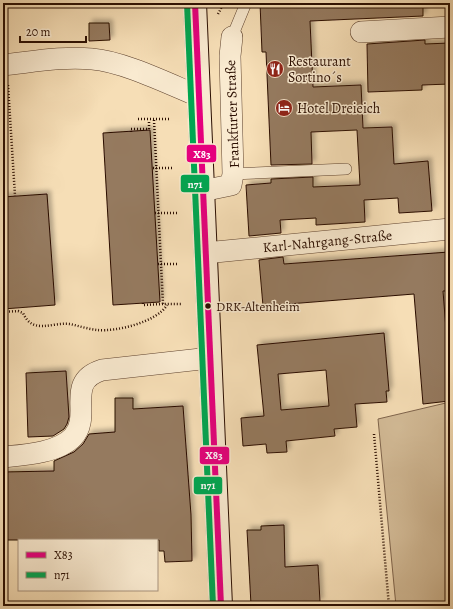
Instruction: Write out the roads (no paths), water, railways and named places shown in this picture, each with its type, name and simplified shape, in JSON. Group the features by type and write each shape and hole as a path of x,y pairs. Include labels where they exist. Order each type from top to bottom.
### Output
{"main road":[{"path":"195,3 221,606"}],"street":[{"path":"361,32 450,28"},
{"name":"Frankfurter Straße","path":"202,191 231,186 233,174 230,56 232,37"},
{"path":"5,65 76,58 92,58 112,63 198,96"},
{"name":"Karl-Nahrgang-Straße","path":"205,253 450,229"},
{"path":"3,457 48,449 64,444 74,436 80,424 80,395 82,386 87,377 94,372 210,358"}],"lane":[{"path":"232,37 246,3"},
{"path":"233,174 346,169"}],"place":[{"name":"Restaurant Sortino´s","path":"275,69"},
{"name":"Hotel Dreieich","path":"284,108"},
{"name":"DRK-Altenheim","path":"208,306"}]}
